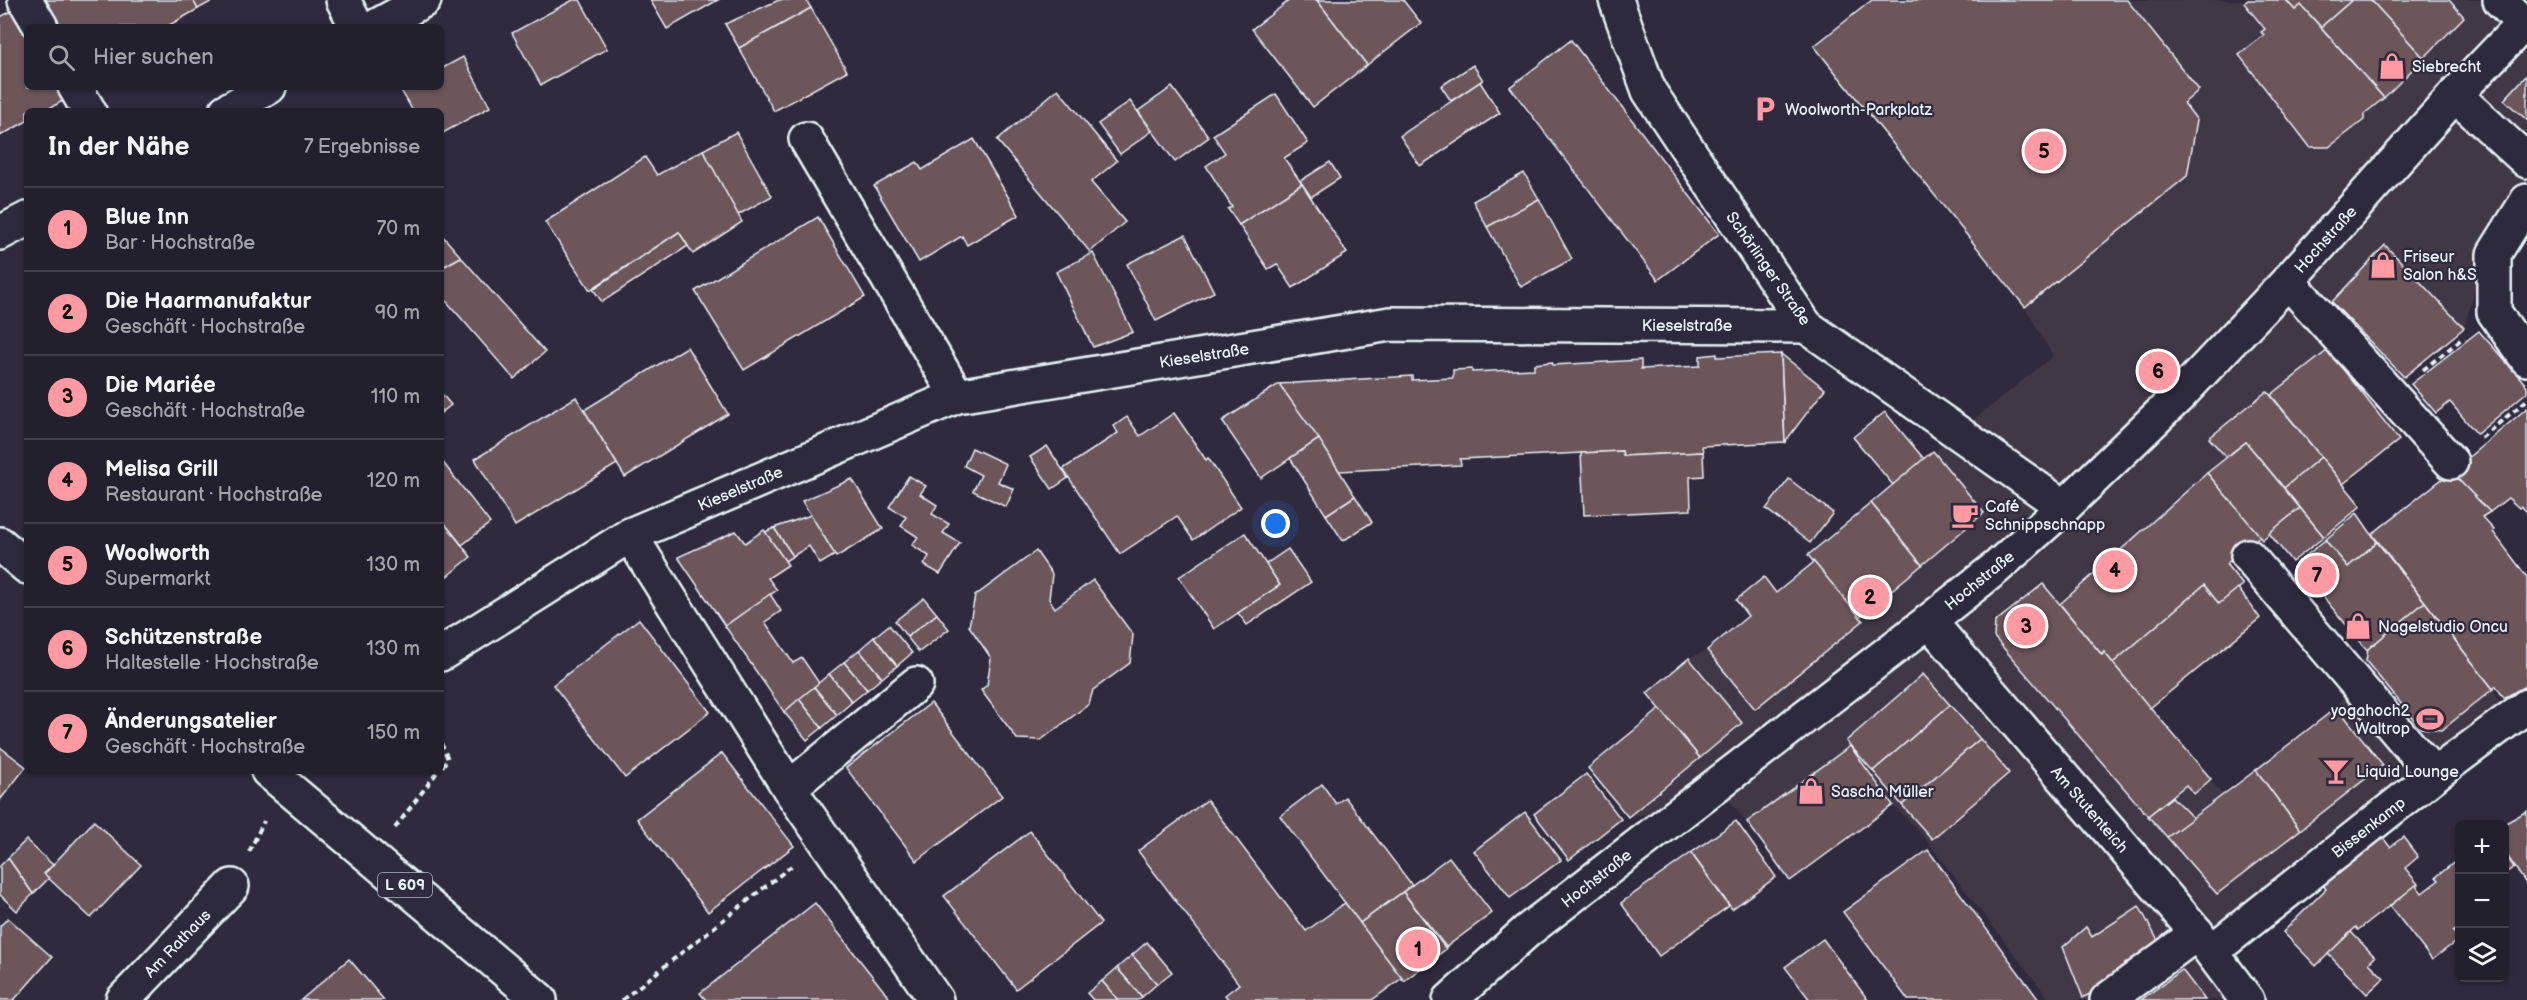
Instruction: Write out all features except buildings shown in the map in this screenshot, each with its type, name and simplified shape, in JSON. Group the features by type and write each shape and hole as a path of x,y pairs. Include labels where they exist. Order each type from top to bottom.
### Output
{"street":[{"path":"25,0 39,24"},
{"path":"343,0 355,24"},
{"path":"380,24 424,0"},
{"name":"Schörlinger Straße","path":"1616,0 1649,91 1806,326 2064,507"},
{"path":"2500,0 2525,22"},
{"name":"Hochstraße","path":"1450,1000 1527,931 1929,621 1996,567 2064,507 2180,395 2288,281 2455,95 2525,22"},
{"path":"77,90 87,108"},
{"path":"231,108 263,90"},
{"path":"2455,95 2527,161"},
{"path":"806,139 957,396"},
{"path":"2527,201 2494,254 2494,312 2527,359"},
{"path":"0,233 24,221"},
{"path":"2288,281 2451,462"},
{"name":"Kieselstraße","path":"444,652 630,535 957,396 1390,324 1806,326"},
{"path":"630,535 789,788 936,1000"},
{"path":"0,544 24,564"},
{"path":"2248,556 2434,775"},
{"name":"Am Stutenteich","path":"1929,621 2204,942 2247,1000"},
{"path":"789,788 916,684"},
{"name":"Bissenkamp","path":"2107,1000 2204,942 2527,706"},
{"name":"L 609","path":"275,777 540,1000"},
{"name":"Am Rathaus","path":"123,1000 232,886"}],"path":[{"path":"2392,396 2494,312"},
{"path":"2451,462 2527,400"},
{"path":"372,858 436,774"},
{"path":"232,886 275,777"},
{"path":"622,1000 825,839"}],"shaded area":[{"path":"1872,0 2527,0 2527,178 2485,253 2464,328 2404,377 2399,440 2343,484 2321,457 2284,488 2300,508 2226,564 2219,604 2150,708 2223,795 2337,707 2368,649 2425,602 2493,689 2504,711 2211,933 2259,1000 2050,1000 1923,836 1893,805 1790,881 1730,801 1628,817 1588,768 1659,709 1647,693 1689,658 1707,650 1748,616 1736,600 1764,577 1776,592 1813,562 1808,555 1893,486 1853,437 1885,412 1925,459 2053,356 2025,307 1814,46"}],"place":[{"name":"Siebrecht","path":"2392,66"},
{"name":"Woolworth-Parkplatz","path":"1765,109"},
{"name":"Woolworth","path":"2044,151"},
{"name":"Friseur Salon h&S","path":"2383,265"},
{"name":"Schützenstraße","path":"2158,371"},
{"name":"Café Schnippschnapp","path":"1965,515"},
{"name":"Melisa Grill","path":"2115,570"},
{"name":"Änderungsatelier","path":"2317,575"},
{"name":"Die Haarmanufaktur","path":"1870,597"},
{"name":"Die Mariée","path":"2026,626"},
{"name":"Nagelstudio Oncu","path":"2358,626"},
{"name":"yogahoch2 Waltrop","path":"2430,719"},
{"name":"Liquid Lounge","path":"2336,771"},
{"name":"Sascha Müller","path":"1811,791"},
{"name":"Blue Inn","path":"1418,949"}]}
